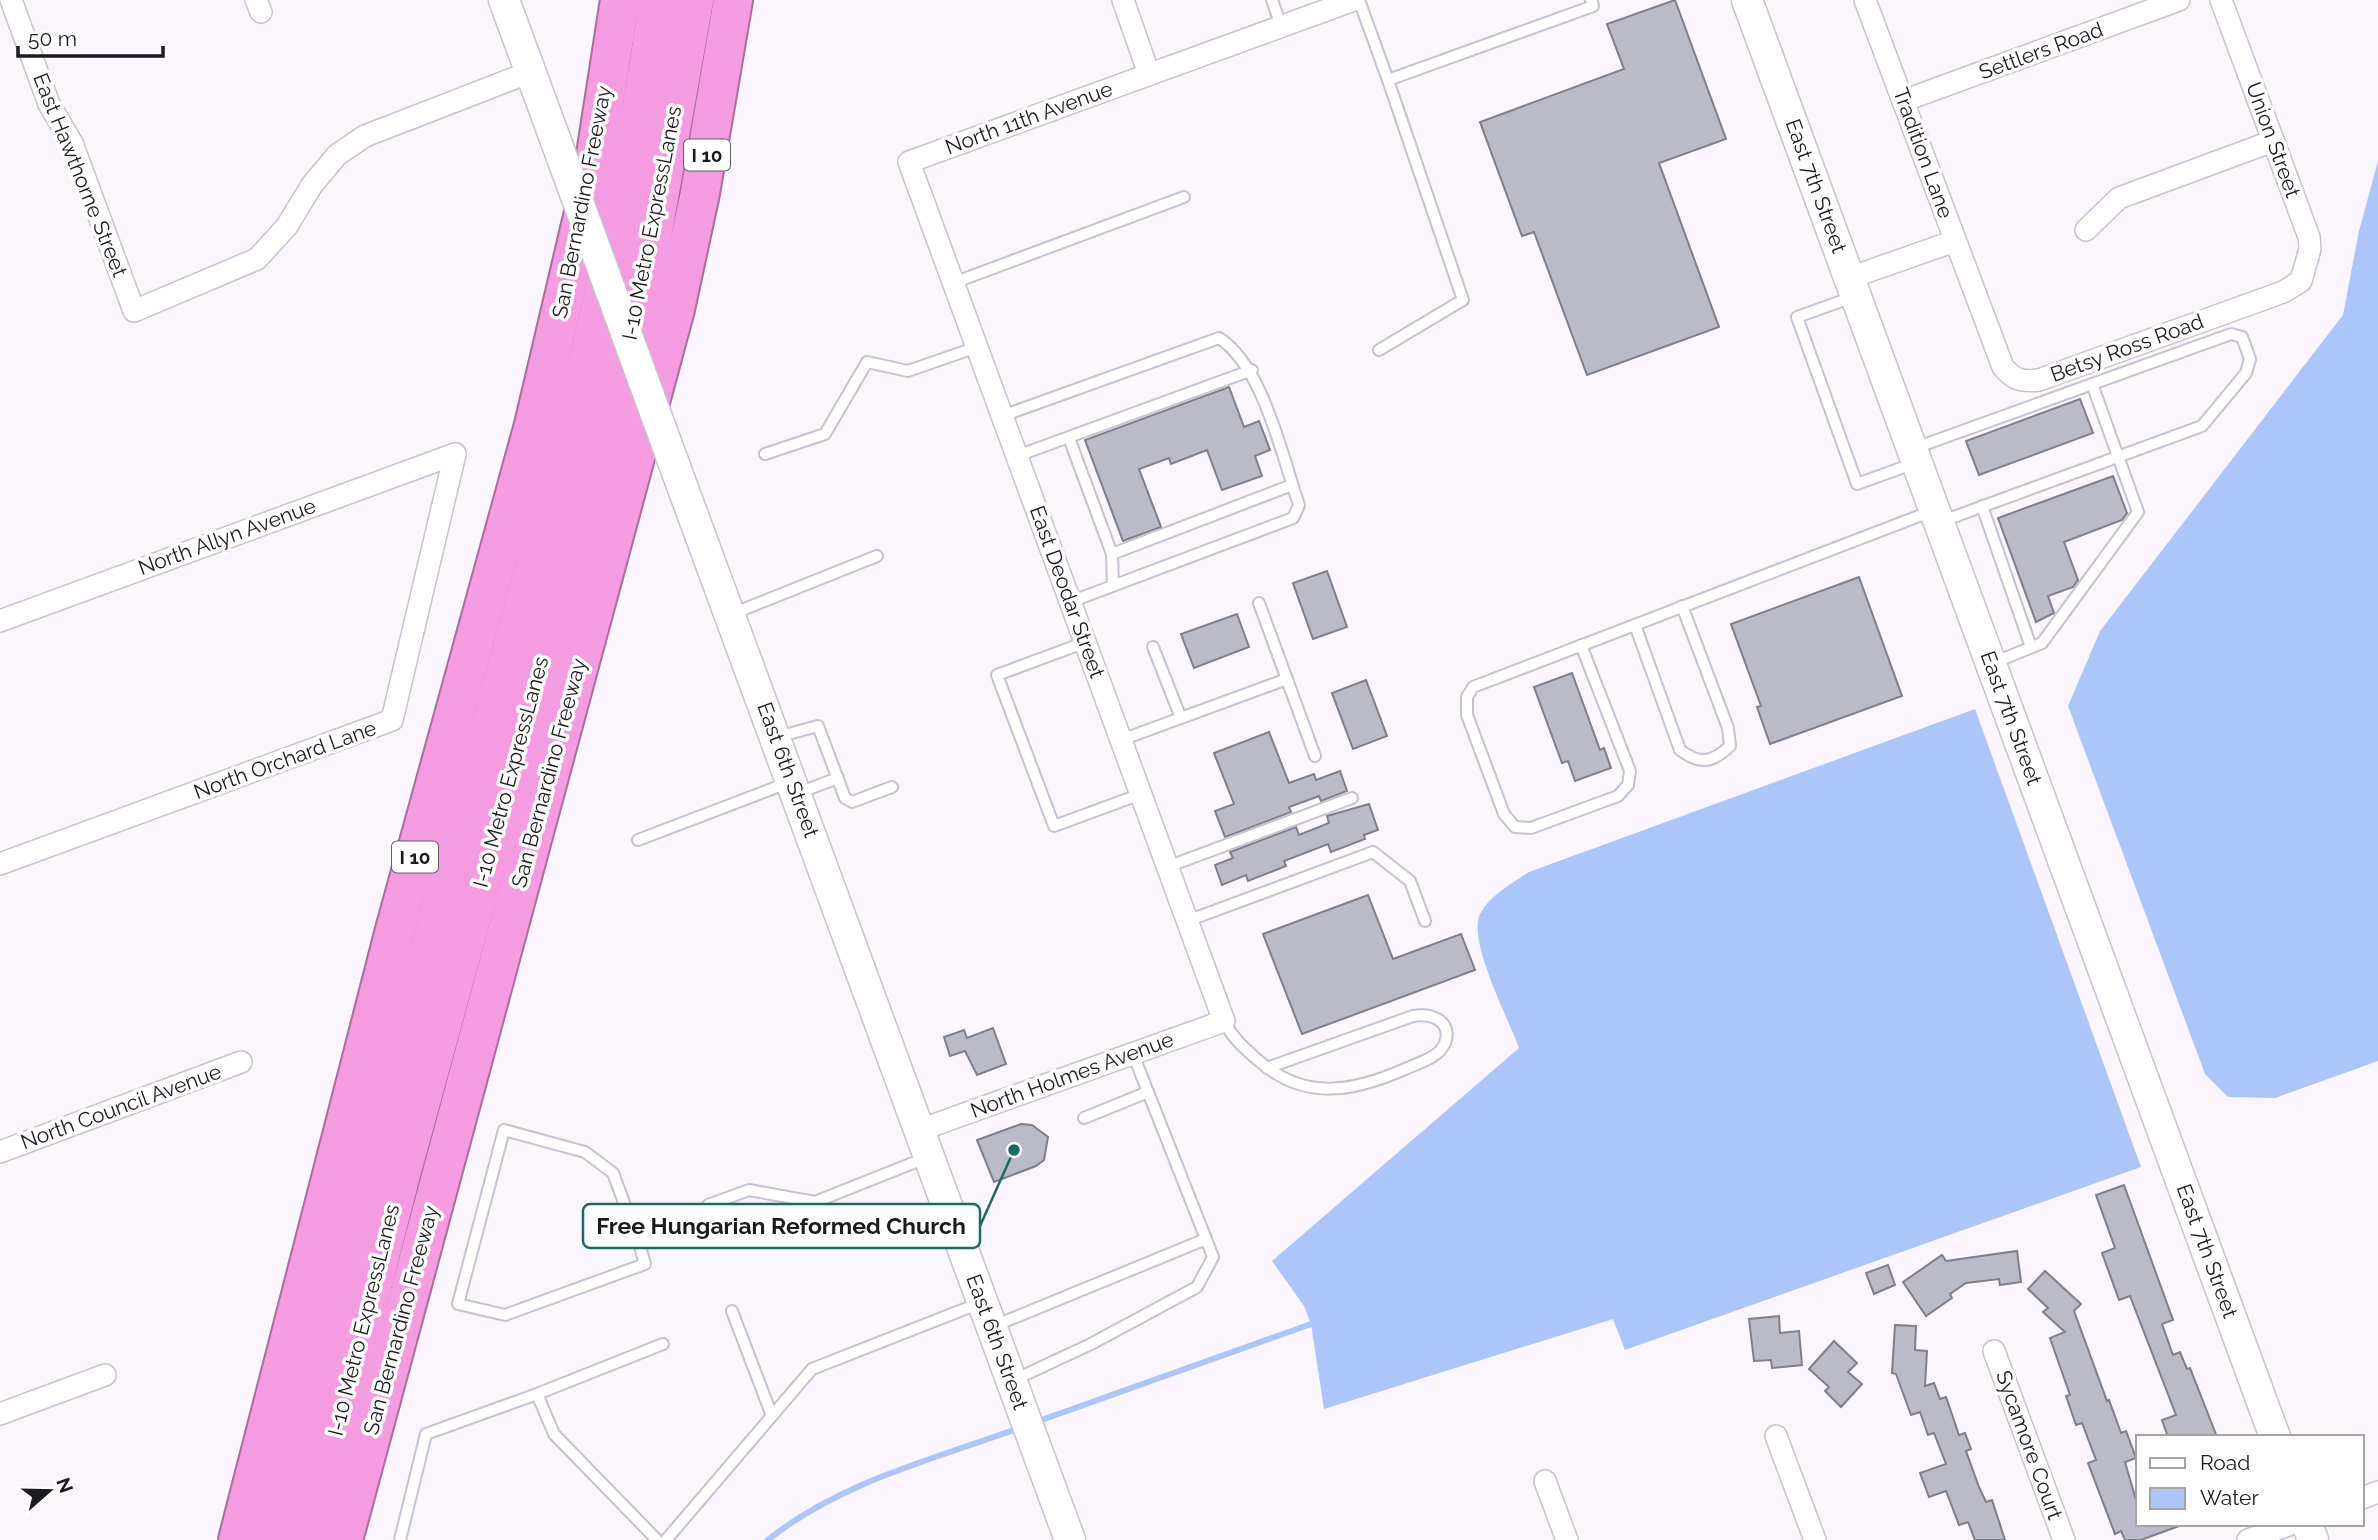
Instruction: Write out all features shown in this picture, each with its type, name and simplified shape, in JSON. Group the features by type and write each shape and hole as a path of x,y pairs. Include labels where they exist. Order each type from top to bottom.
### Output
{"highway":[{"name":"San Bernardino Freeway","path":"238,1540 395,930 534,425 593,174 620,0"},
{"name":"I-10 Metro ExpressLanes","path":"274,1540 344,1269 575,415 624,192 658,0"},
{"path":"695,0 700,193"},
{"name":"I-10 Metro ExpressLanes","path":"307,1540 405,1161 616,392 647,265 695,0"},
{"name":"San Bernardino Freeway","path":"344,1528 675,309 700,193 733,0"},
{"path":"344,1269 395,930"}],"main road":[{"name":"East 6th Street","path":"504,0 1070,1540"},
{"name":"East 7th Street","path":"1747,0 2274,1435"}],"street":[{"name":"East Hawthorne Street","path":"11,0 50,104 72,143 134,311 257,259 287,226 312,185 337,155 365,136 530,72"},
{"path":"1122,0 1149,74"},
{"name":"North 11th Avenue","path":"909,162 1354,0"},
{"name":"Tradition Lane","path":"1853,287 1955,241 1866,0"},
{"name":"Settlers Road","path":"1903,101 2179,0"},
{"name":"Union Street","path":"2221,0 2309,237 2308,259 2301,281"},
{"path":"2086,230 2119,198 2273,141"},
{"name":"East Deodar Street","path":"909,162 1224,1021"},
{"name":"Betsy Ross Road","path":"1955,241 2003,367 2018,381 2039,380 2283,292 2301,281"},
{"name":"North Allyn Avenue","path":"0,621 455,454"},
{"name":"North Orchard Lane","path":"0,864 392,720 455,454"},
{"name":"North Holmes Avenue","path":"925,1143 1133,1054 1224,1021"},
{"name":"North Council Avenue","path":"0,1152 242,1062"},
{"name":"Sycamore Court","path":"1994,1351 2064,1540"},
{"path":"0,1414 104,1375"},
{"path":"1776,1436 1815,1540"},
{"path":"1545,1481 1567,1540"},
{"path":"2248,1540 2286,1526"}],"lane":[{"path":"1272,0 1281,26"},
{"path":"1359,0 1463,300 1379,350"},
{"path":"1388,80 1593,6 1591,0"},
{"path":"953,283 1184,197"},
{"path":"1581,645 1630,771 1628,785 1618,796 1531,828 1515,827 1504,814 1467,715 1467,697 1473,687 1581,645 1635,625 1682,606 1937,516 1982,506 2202,426 2246,373 2250,359 2242,337 2231,334 2092,384 1915,455 1857,484 1797,317 1853,287"},
{"path":"1002,416 1219,338 1233,346 1252,370 1299,505 1293,518 1070,602"},
{"path":"765,454 825,434 867,362 908,371 977,347"},
{"path":"1017,456 1252,370"},
{"path":"1992,664 2042,643 2138,512 2092,384"},
{"path":"1069,438 1112,554 1113,586"},
{"path":"1112,554 1292,485"},
{"path":"1982,506 2031,647"},
{"path":"730,615 877,556"},
{"path":"1259,603 1315,755"},
{"path":"1635,625 1681,750 1692,760 1704,762 1717,759 1730,746 1728,728 1682,606"},
{"path":"1086,642 997,675 1054,827 1140,794"},
{"path":"1153,647 1181,718"},
{"path":"1121,740 1287,679"},
{"path":"777,737 818,726 845,798 852,802 892,787"},
{"path":"638,839 795,787 838,778"},
{"path":"1167,866 1352,798"},
{"path":"1187,921 1373,852 1410,881 1425,921"},
{"path":"1224,1021 1234,1041 1267,1068 1300,1087 1344,1089 1375,1082 1434,1056 1444,1044 1446,1029 1439,1018 1428,1013 1413,1016 1267,1068"},
{"path":"1014,1387 1197,1287 1213,1257 1133,1054"},
{"path":"1084,1118 1148,1092"},
{"path":"504,1130 585,1152 613,1173 639,1243 645,1264 505,1315 458,1304 504,1130"},
{"path":"639,1243 700,1221 708,1205 749,1190 816,1202 925,1143"},
{"path":"666,1540 811,1368 987,1314 1206,1239"},
{"path":"732,1311 772,1416"},
{"path":"400,1540 426,1434 663,1344"},
{"path":"537,1394 554,1434 657,1540"}],"water":[{"path":"2378,161 2378,1061 2275,1098 2228,1097 2205,1074 2068,706 2100,631 2343,315 2359,231"},
{"path":"1975,709 2141,1167 1625,1350 1613,1319 1324,1409 1311,1324 1304,1306 1272,1261 1519,1048 1491,980 1479,942 1480,914 1489,901 1529,872"}],"building":[{"path":"1675,0 1726,139 1659,163 1719,327 1587,375 1534,232 1522,236 1480,122 1624,69 1607,24"},
{"path":"1229,387 1244,427 1259,421 1270,450 1255,456 1262,476 1222,490 1207,450 1171,464 1169,458 1139,469 1161,527 1123,541 1085,440"},
{"path":"2080,399 2093,433 1979,475 1966,441"},
{"path":"2113,476 2127,513 2122,520 2064,542 2078,580 2073,587 2048,596 2054,613 2036,622 1998,518"},
{"path":"1327,571 1347,627 1313,639 1293,583"},
{"path":"1859,577 1902,696 1770,744 1757,707 1761,706 1731,624"},
{"path":"1237,614 1249,647 1194,668 1181,634"},
{"path":"1572,673 1600,750 1604,748 1611,768 1575,781 1568,761 1562,763 1534,687"},
{"path":"1366,680 1387,736 1353,749 1332,693"},
{"path":"1269,732 1289,783 1314,774 1316,780 1340,771 1347,791 1321,801 1319,796 1289,807 1291,812 1225,837 1215,811 1234,804 1214,753"},
{"path":"1369,804 1378,830 1364,835 1365,839 1331,852 1328,844 1284,861 1286,866 1248,881 1246,875 1222,885 1215,865 1233,858 1230,852 1296,827 1299,835 1329,823 1327,816"},
{"path":"1368,895 1393,959 1461,934 1475,970 1302,1034 1263,934"},
{"path":"993,1028 1006,1064 977,1075 965,1051 950,1056 944,1037 964,1030 967,1038"},
{"path":"1021,1124 1032,1125 1048,1137 1044,1160 1036,1166 994,1182 977,1140"},
{"path":"2124,1185 2173,1320 2162,1324 2173,1355 2180,1352 2187,1369 2190,1368 2216,1435 2167,1435 2162,1420 2176,1415 2130,1296 2119,1300 2102,1253 2115,1248 2096,1195"},
{"path":"2017,1251 2021,1282 2000,1285 1999,1279 1966,1283 1950,1294 1952,1298 1926,1316 1903,1282 1942,1255 1946,1261"},
{"path":"1888,1265 1895,1285 1874,1294 1866,1273"},
{"path":"2045,1271 2081,1304 2074,1311 2107,1401 2109,1400 2121,1433 2126,1431 2136,1458 2125,1462 2136,1500 2136,1526 2179,1526 2141,1540 2125,1540 2121,1531 2115,1534 2088,1463 2096,1460 2082,1423 2076,1425 2066,1396 2070,1395 2050,1338 2065,1332 2043,1312 2048,1308 2028,1289"},
{"path":"1779,1316 1780,1333 1799,1331 1802,1365 1772,1368 1771,1360 1754,1361 1749,1319"},
{"path":"1895,1325 1916,1326 1915,1350 1927,1351 1925,1386 1934,1383 1940,1399 1946,1397 1959,1435 1965,1433 1971,1449 1966,1451 1979,1487 1986,1502 1992,1500 2005,1540 1975,1540 1968,1522 1959,1525 1946,1491 1929,1497 1920,1473 1946,1464 1934,1433 1928,1435 1920,1412 1911,1415 1896,1374 1892,1373"},
{"path":"1834,1341 1857,1363 1848,1372 1862,1384 1841,1407 1825,1391 1829,1387 1809,1369"}],"waterway":[{"path":"1036,1422 1311,1324"},
{"path":"768,1540 825,1502 856,1487 1019,1428"}],"place":[{"name":"Free Hungarian Reformed Church","path":"1014,1150"}]}
